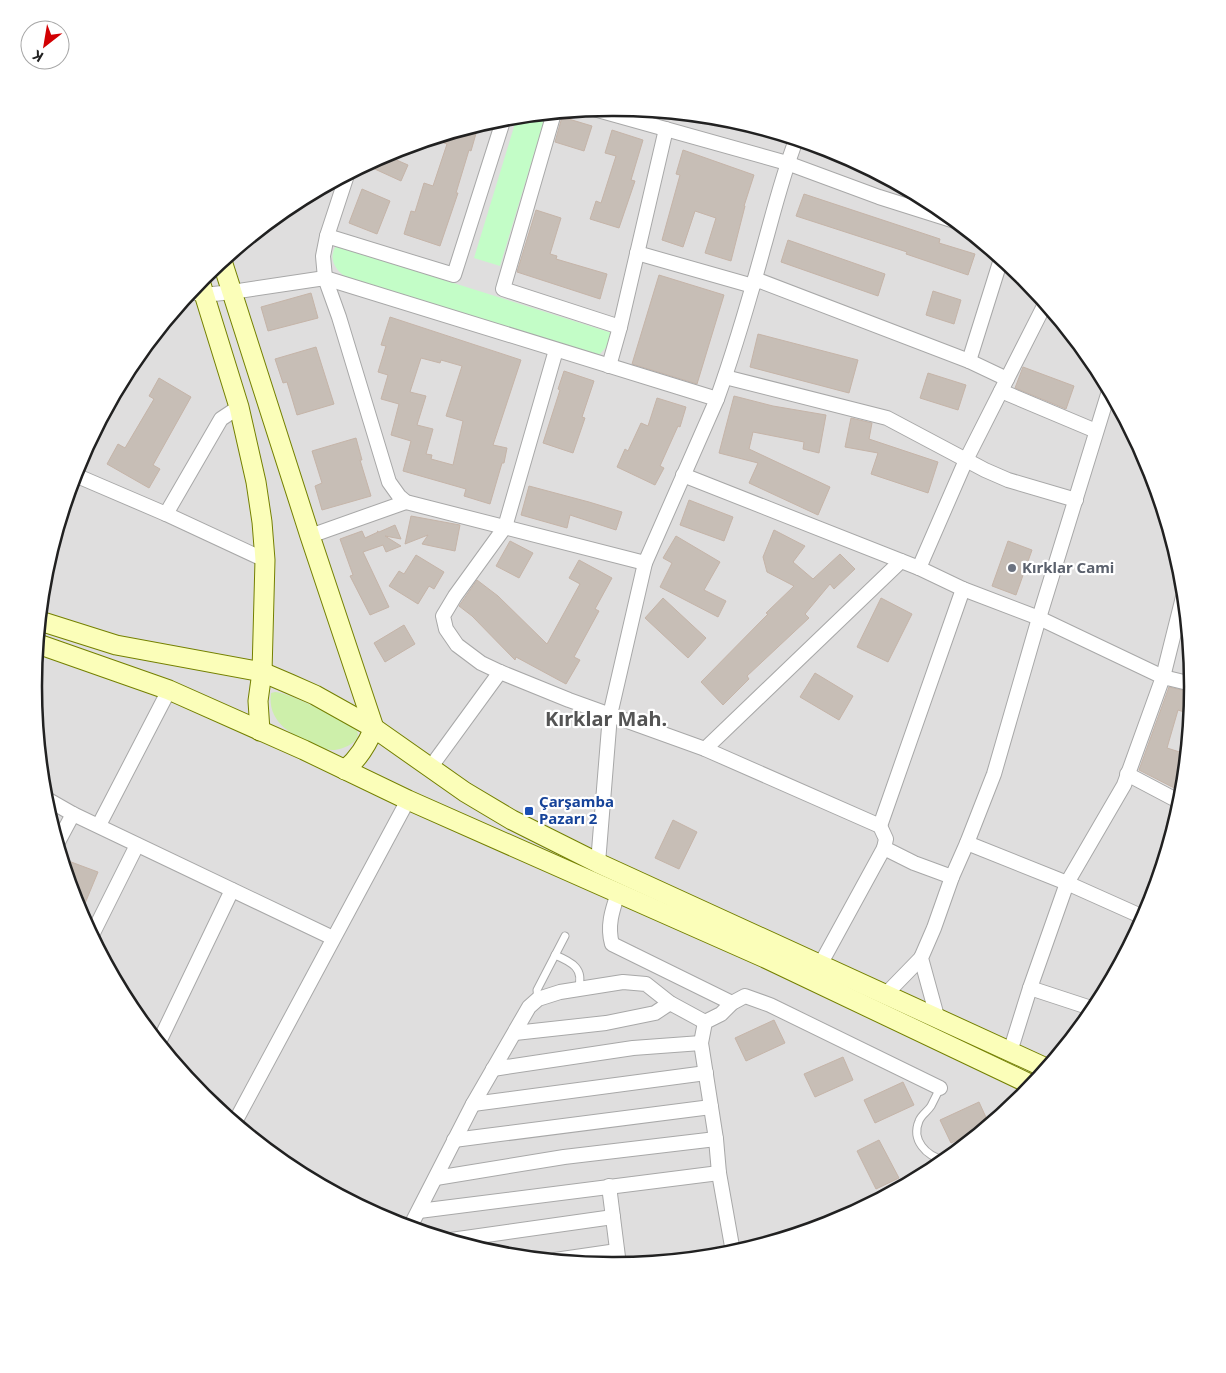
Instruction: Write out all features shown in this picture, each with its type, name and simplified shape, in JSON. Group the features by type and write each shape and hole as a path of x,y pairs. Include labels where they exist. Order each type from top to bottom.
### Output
{"main road":[{"path":"225,270 374,728 364,749 344,770"},
{"path":"200,294 239,407 256,482 262,522 265,560 262,672 258,701 260,731"},
{"path":"46,623 116,645 262,672 315,695 374,728 465,792 512,820 598,863 1040,1065"},
{"path":"44,646 169,690 408,800 765,958 1024,1081"}],"street":[{"path":"620,116 787,163 879,197 933,214"},
{"path":"552,120 503,289 620,327"},
{"path":"327,236 454,275 501,127"},
{"path":"609,366 620,327 666,129"},
{"path":"598,863 610,715 645,563 725,377 787,163 794,145"},
{"path":"344,184 327,236 323,256 325,278 339,317 389,482 399,496 406,502 645,563"},
{"path":"637,253 754,282 969,361 1004,385 1096,431"},
{"path":"969,361 999,267"},
{"path":"204,290 232,292 325,278 717,399"},
{"path":"919,568 966,460 1042,310"},
{"path":"556,350 505,527 455,596 443,616 446,629 457,645 481,663 500,672 705,750 880,826 886,839 884,848 820,965"},
{"path":"725,377 887,418 1008,480 1076,500"},
{"path":"885,995 921,958 994,774 1039,618 1106,400"},
{"path":"166,514 221,419 239,407"},
{"path":"683,475 919,568 963,589 1039,618 1163,677 1184,682"},
{"path":"82,478 265,560"},
{"path":"310,536 406,502"},
{"path":"705,750 901,561"},
{"path":"880,826 963,589"},
{"path":"1010,1052 1066,883 1124,785 1163,677 1179,613"},
{"path":"430,768 500,672"},
{"path":"99,825 169,690"},
{"path":"1127,774 1173,798"},
{"path":"238,1116 408,800"},
{"path":"54,803 137,845 333,938"},
{"path":"62,834 73,814"},
{"path":"967,843 1136,914"},
{"path":"96,927 137,845"},
{"path":"884,848 914,863 952,876"},
{"path":"162,1036 232,890"},
{"path":"618,893 610,917 609,934 612,944 732,1002"},
{"path":"921,958 938,1020"},
{"path":"413,1221 473,1104 529,1007 538,999 560,992 624,982 646,984 670,1003 706,1022"},
{"path":"1030,988 1085,1006"},
{"path":"706,1022 722,1014 732,1002 746,996 770,1005 940,1088"},
{"path":"514,1033 606,1022 655,1013 670,1003"},
{"path":"706,1022 701,1043 732,1244"},
{"path":"493,1069 633,1048 701,1043"},
{"path":"473,1104 706,1073"},
{"path":"454,1140 711,1107"},
{"path":"436,1178 564,1157 716,1139"},
{"path":"419,1211 720,1173"},
{"path":"609,1186 618,1257"},
{"path":"465,1238 613,1217"}],"lane":[{"path":"538,999 537,990 565,936"},
{"path":"555,955 579,970 582,979 578,989"},
{"path":"935,1157 921,1147 916,1134 919,1120 931,1106 940,1088"}],"shaded area":[{"path":"576,117 650,117 687,121 761,135 796,146 831,159 898,192 930,212 989,258 1042,310 1066,339 1107,401 1125,434 1153,503 1164,539 1173,575 1182,649 1184,686 1179,761 1173,798 1153,870 1125,939 1107,972 1066,1034 1042,1063 1016,1090 960,1139 898,1181 865,1198 831,1214 761,1238 687,1252 650,1256 576,1256 502,1246 465,1238 395,1214 328,1181 296,1161 266,1139 210,1090 160,1034 139,1003 101,939 86,905 73,870 53,798 47,761 42,686 47,612 53,575 73,503 86,468 101,434 119,401 160,339 184,310 210,283 266,234 328,192 361,175 395,159 465,135 539,121"}],"green space":[{"path":"544,120 500,266 474,258 515,125"},
{"path":"336,246 612,333 609,344 599,355 346,277 334,263 333,255"},
{"path":"275,692 304,702 355,728 358,732 356,740 352,744 337,750 330,750 319,747 295,735 281,725 272,711 271,693"}],"building":[{"path":"562,119 592,126 584,151 555,142"},
{"path":"612,130 643,140 631,180 635,181 619,228 590,219 596,201 601,203 616,156 605,153"},
{"path":"476,133 471,151 469,150 456,193 458,193 440,246 404,234 411,211 415,212 424,183 433,186 447,144 442,142"},
{"path":"683,150 754,175 744,206 731,261 705,253 716,218 695,211 683,247 662,240 680,175 676,174"},
{"path":"395,159 408,165 401,181 374,169"},
{"path":"362,189 390,201 377,234 349,223"},
{"path":"804,194 940,239 939,243 975,254 968,275 906,254 907,252 796,216"},
{"path":"536,210 561,218 550,254 557,256 556,259 607,274 600,299 517,272"},
{"path":"788,240 885,274 878,296 781,262"},
{"path":"659,275 724,295 697,384 632,364"},
{"path":"933,291 961,300 954,324 926,315"},
{"path":"311,293 318,318 268,331 261,307"},
{"path":"390,317 521,360 493,445 507,448 490,504 464,496 466,489 403,471 411,441 391,435 399,404 381,399 388,375 378,372 386,346 381,345","holes":["421,358 440,363 441,360 462,366 446,416 463,421 453,465 431,459 432,455 426,454 433,429 417,425 426,396 410,392"]},
{"path":"758,334 858,360 849,393 750,367"},
{"path":"316,347 334,404 297,415 287,382 283,383 275,359"},
{"path":"1023,367 1074,386 1066,409 1015,388"},
{"path":"564,371 594,381 582,417 585,418 573,453 543,443"},
{"path":"928,373 966,385 958,410 920,398"},
{"path":"159,378 191,397 153,465 160,469 149,488 107,464 118,444 125,448 154,399 149,396"},
{"path":"734,396 773,406 826,415 819,453 803,449 804,442 753,432 749,449 830,487 818,515 749,483 758,463 719,453"},
{"path":"657,398 686,407 680,427 678,426 660,466 664,468 655,485 617,467 625,449 628,451 641,423 648,426"},
{"path":"851,418 872,423 869,439 938,462 928,493 871,474 878,453 845,447"},
{"path":"356,438 362,460 360,460 371,496 322,510 315,486 322,483 312,451"},
{"path":"529,486 622,512 616,530 570,515 567,528 521,515"},
{"path":"689,500 733,517 724,541 680,525"},
{"path":"411,516 460,525 455,551 422,544 428,535 405,544"},
{"path":"395,525 401,539 385,536 401,546 386,552 383,545 363,552 389,607 370,615 350,576 353,575 340,539 362,531 365,538 377,531 379,532"},
{"path":"774,530 805,546 793,562 813,579 840,554 855,569 834,589 830,584 805,614 809,618 747,676 749,679 723,705 701,682 794,586 767,572 763,557"},
{"path":"676,536 720,562 704,590 726,601 718,617 660,587 672,563 663,558"},
{"path":"510,541 533,553 519,578 496,566"},
{"name":"Kırklar Cami","path":"1008,541 1032,550 1016,595 992,586"},
{"path":"416,555 444,572 434,589 429,586 418,604 389,586 399,571 404,574"},
{"path":"579,560 612,578 595,609 599,611 574,657 580,660 566,684 516,657 515,660 472,616 459,606 477,580 498,596 547,644 580,584 569,578"},
{"path":"663,598 706,638 688,658 645,618"},
{"path":"881,598 912,614 888,662 857,647"},
{"path":"404,625 415,644 385,662 374,643"},
{"path":"815,673 853,696 839,720 800,697"},
{"path":"1169,687 1184,691 1183,712 1178,710 1167,748 1180,752 1175,788 1139,770"},
{"path":"673,820 697,832 679,869 655,858"},
{"path":"70,862 98,872 85,903"},
{"path":"774,1020 785,1043 746,1061 735,1038"},
{"path":"843,1057 853,1080 815,1097 804,1074"},
{"path":"903,1082 914,1105 875,1123 864,1100"},
{"path":"979,1102 986,1117 960,1139 951,1143 940,1120"},
{"path":"879,1140 899,1178 876,1189 857,1151"}],"place":[{"name":"Kırklar Cami","path":"1012,568"},
{"name":"Çarşamba Pazarı 2","path":"529,811"}],"district":[{"name":"Kırklar Mah.","path":"606,719"}]}
